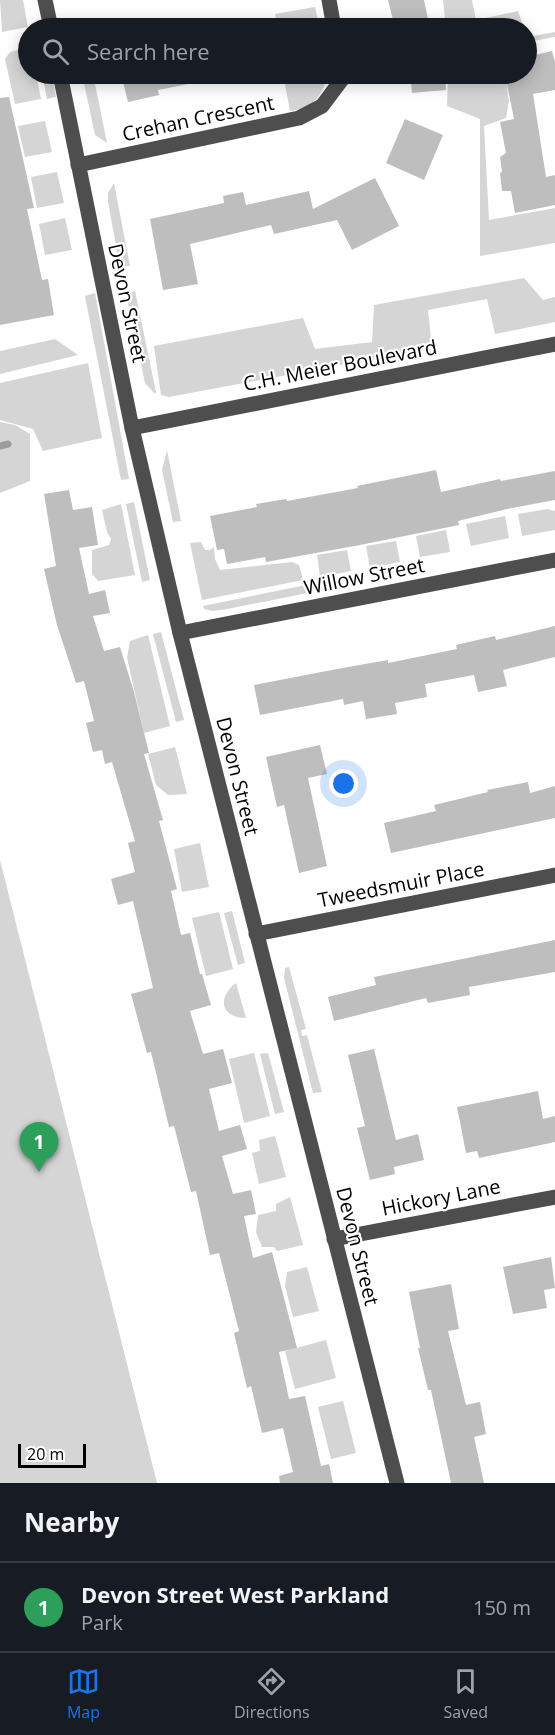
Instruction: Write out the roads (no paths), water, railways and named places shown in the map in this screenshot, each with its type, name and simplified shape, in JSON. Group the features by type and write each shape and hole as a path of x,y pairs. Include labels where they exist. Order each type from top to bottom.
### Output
{"street":[{"path":"45,0 49,18"},
{"path":"329,0 332,18"},
{"name":"Devon Street","path":"62,84 132,428 180,633 397,1483"},
{"name":"Crehan Crescent","path":"78,165 299,118 322,106 338,84"},
{"name":"C.H. Meier Boulevard","path":"132,428 555,344"},
{"name":"Willow Street","path":"180,633 555,560"},
{"name":"Tweedsmuir Place","path":"256,934 555,875"},
{"name":"Hickory Lane","path":"334,1239 555,1197"}],"waterway":[{"path":"0,446 8,444"}],"place":[{"name":"Devon Street West Parkland","path":"39,1172"}]}
